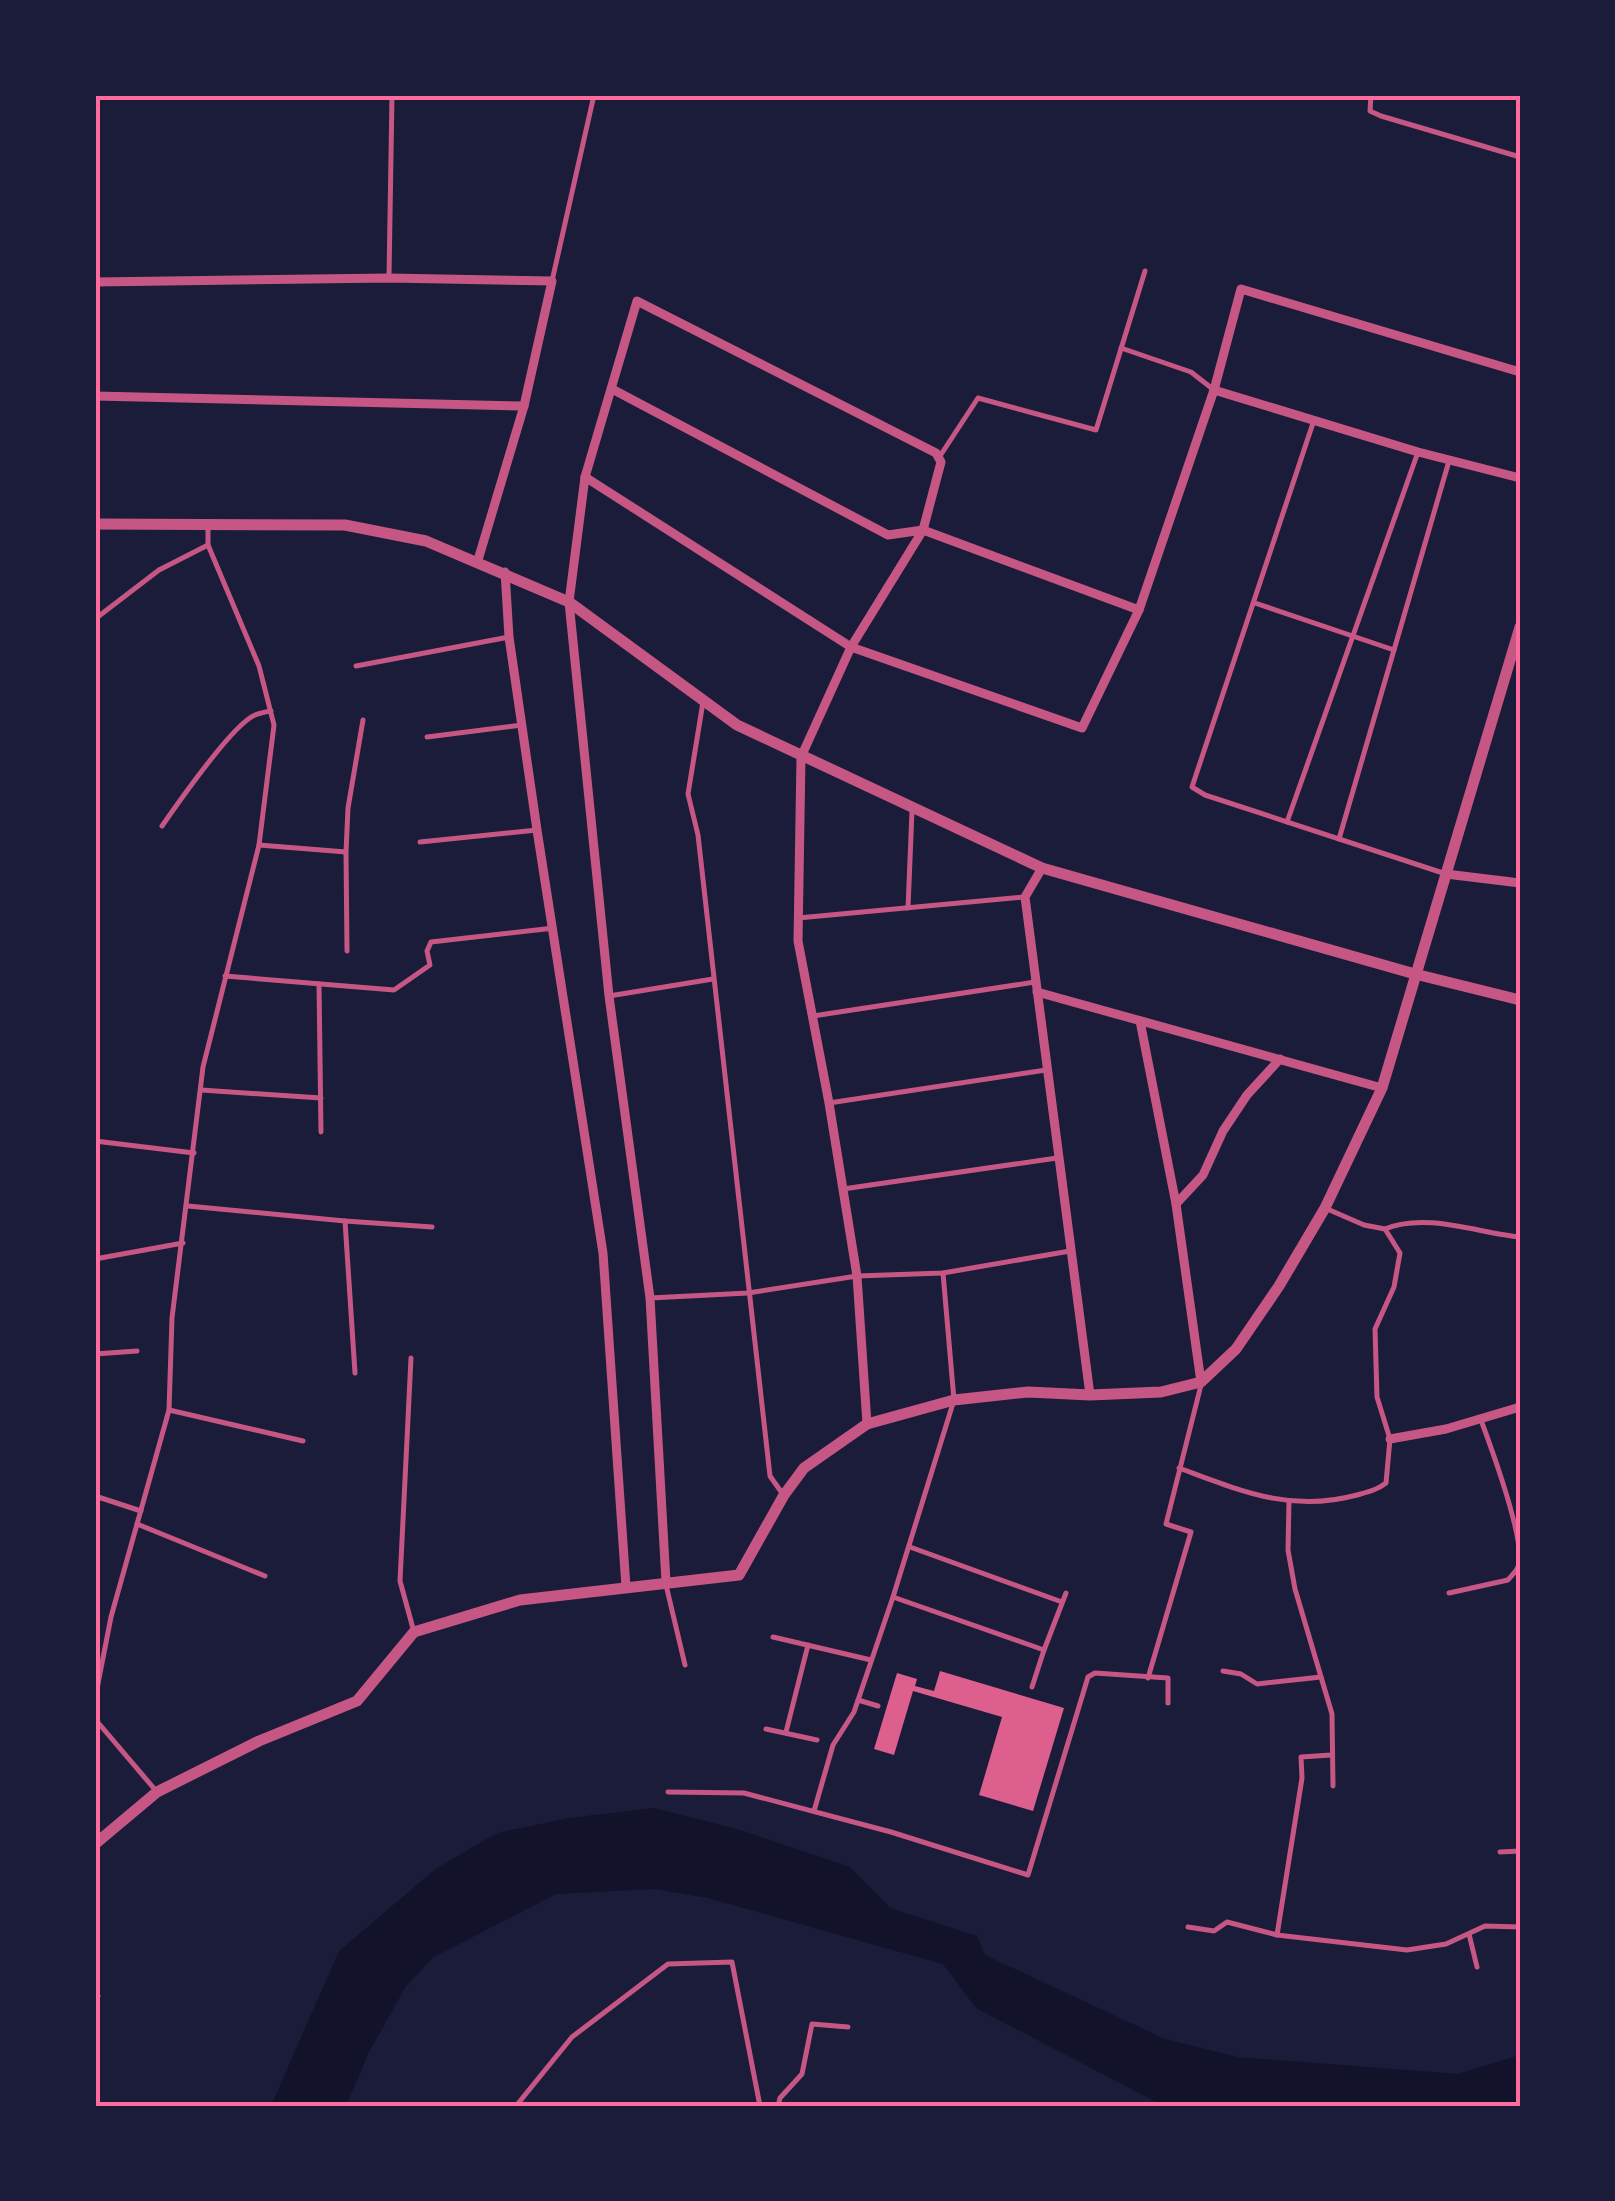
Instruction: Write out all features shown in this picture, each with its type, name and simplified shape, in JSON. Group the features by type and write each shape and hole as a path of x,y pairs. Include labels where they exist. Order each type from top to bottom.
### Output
{"street":[{"path":"95,282 389,278 552,282 524,406 478,560"},
{"path":"585,477 851,648 1082,728 1139,610 1214,390 1240,289 1520,372"},
{"path":"666,1582 650,1298 609,996 569,602 585,477 637,301 940,456 923,530 851,648 801,757 798,941 856,1276 867,1424"},
{"path":"612,389 888,535 923,530 1139,610"},
{"path":"1214,390 1449,461 1520,478"},
{"path":"95,396 524,406"},
{"path":"95,524 346,525 426,540 569,602 737,725 1042,868 1520,1000"},
{"path":"505,572 509,637 603,1253 626,1587"},
{"path":"95,1844 157,1792 259,1741 357,1701 414,1632 520,1600 739,1575 784,1495 804,1468 867,1424 954,1400 1028,1392 1162,1392 1201,1382 1236,1349 1279,1286 1325,1208 1382,1088 1520,627"},
{"path":"1042,868 1025,897 1090,1395"},
{"path":"1446,874 1520,883"},
{"path":"1036,987 1140,1021 1382,1088"},
{"path":"1140,1021 1176,1204 1201,1382"},
{"path":"1176,1204 1204,1174 1223,1131 1247,1095 1280,1059"},
{"path":"1390,1439 1481,1420 1520,1407"}],"lane":[{"path":"389,278 392,95"},
{"path":"552,282 594,95"},
{"path":"1371,95 1370,111 1520,158"},
{"path":"940,456 978,398 1096,430 1145,272"},
{"path":"1122,348 1191,372 1214,390"},
{"path":"1314,420 1192,788 1446,874"},
{"path":"1287,822 1418,452"},
{"path":"1340,839 1449,461"},
{"path":"95,1699 111,1617 169,1410 172,1318 200,1090 259,845 274,726 259,666 208,544 208,522"},
{"path":"95,619 159,570 208,544"},
{"path":"1254,602 1394,650"},
{"path":"356,666 509,637"},
{"path":"703,702 688,794 698,836 770,1476 784,1495"},
{"path":"162,826 246,721 270,711"},
{"path":"346,951 348,808 363,720"},
{"path":"427,737 522,725"},
{"path":"908,908 913,806"},
{"path":"420,842 537,830"},
{"path":"259,845 346,852"},
{"path":"798,918 1025,897"},
{"path":"225,976 394,990 430,965 431,942 554,928"},
{"path":"609,996 713,979"},
{"path":"319,984 321,1132"},
{"path":"813,1016 1036,987"},
{"path":"829,1103 1046,1070"},
{"path":"200,1090 321,1098"},
{"path":"95,1141 194,1154"},
{"path":"843,1189 1057,1158"},
{"path":"188,1206 432,1227"},
{"path":"1180,1468 1254,1495 1289,1501 1330,1502 1379,1489 1386,1483 1390,1439 1377,1396 1375,1329 1394,1287 1400,1254 1385,1229 1325,1208"},
{"path":"345,1222 355,1373"},
{"path":"1385,1229 1400,1223 1424,1223 1520,1237"},
{"path":"95,1259 182,1243"},
{"path":"650,1298 748,1294 856,1276 943,1272 1070,1251"},
{"path":"814,1812 833,1746 858,1700 954,1400 943,1272"},
{"path":"95,1354 137,1351"},
{"path":"411,1358 400,1581 414,1632"},
{"path":"1148,1678 1190,1532 1166,1524 1201,1382"},
{"path":"169,1410 303,1441"},
{"path":"1449,1593 1508,1580 1518,1566 1503,1481 1481,1420"},
{"path":"95,1496 140,1511"},
{"path":"1289,1501 1288,1550 1302,1616 1332,1714 1333,1786"},
{"path":"137,1524 266,1576"},
{"path":"909,1547 1062,1602"},
{"path":"666,1582 685,1665"},
{"path":"1032,1687 1066,1593"},
{"path":"893,1596 1044,1650"},
{"path":"773,1637 871,1660"},
{"path":"786,1732 808,1645"},
{"path":"1223,1671 1241,1674 1256,1684 1321,1678"},
{"path":"668,1792 744,1793 1028,1875 1088,1677 1096,1673 1168,1678 1168,1703"},
{"path":"858,1700 878,1706"},
{"path":"95,1719 157,1792"},
{"path":"766,1729 816,1740"},
{"path":"1277,1935 1302,1778 1301,1757 1331,1755"},
{"path":"1500,1852 1520,1850"},
{"path":"1188,1927 1214,1931 1227,1922 1277,1935 1407,1950 1446,1944 1485,1926 1520,1927"},
{"path":"1469,1934 1477,1967"},
{"path":"516,2106 572,2037 668,1964 732,1962 760,2106"},
{"path":"778,2106 780,2098 802,2074 812,2024 848,2027"},
{"path":"522,2099 526,2106"}],"shaded area":[{"path":"654,1808 737,1829 850,1867 890,1908 977,1936 985,1955 1165,2039 1237,2057 1458,2074 1520,2055 1520,2105 1164,2106 976,2008 943,1964 708,1898 654,1889 556,1894 432,1958 405,1988 369,2052 346,2106 271,2106 339,1951 437,1868 497,1833 569,1818"}],"building":[{"path":"940,1671 1064,1708 1033,1811 979,1795 1002,1717 913,1691 894,1755 874,1749 897,1673 917,1679 915,1686 934,1691"}]}
